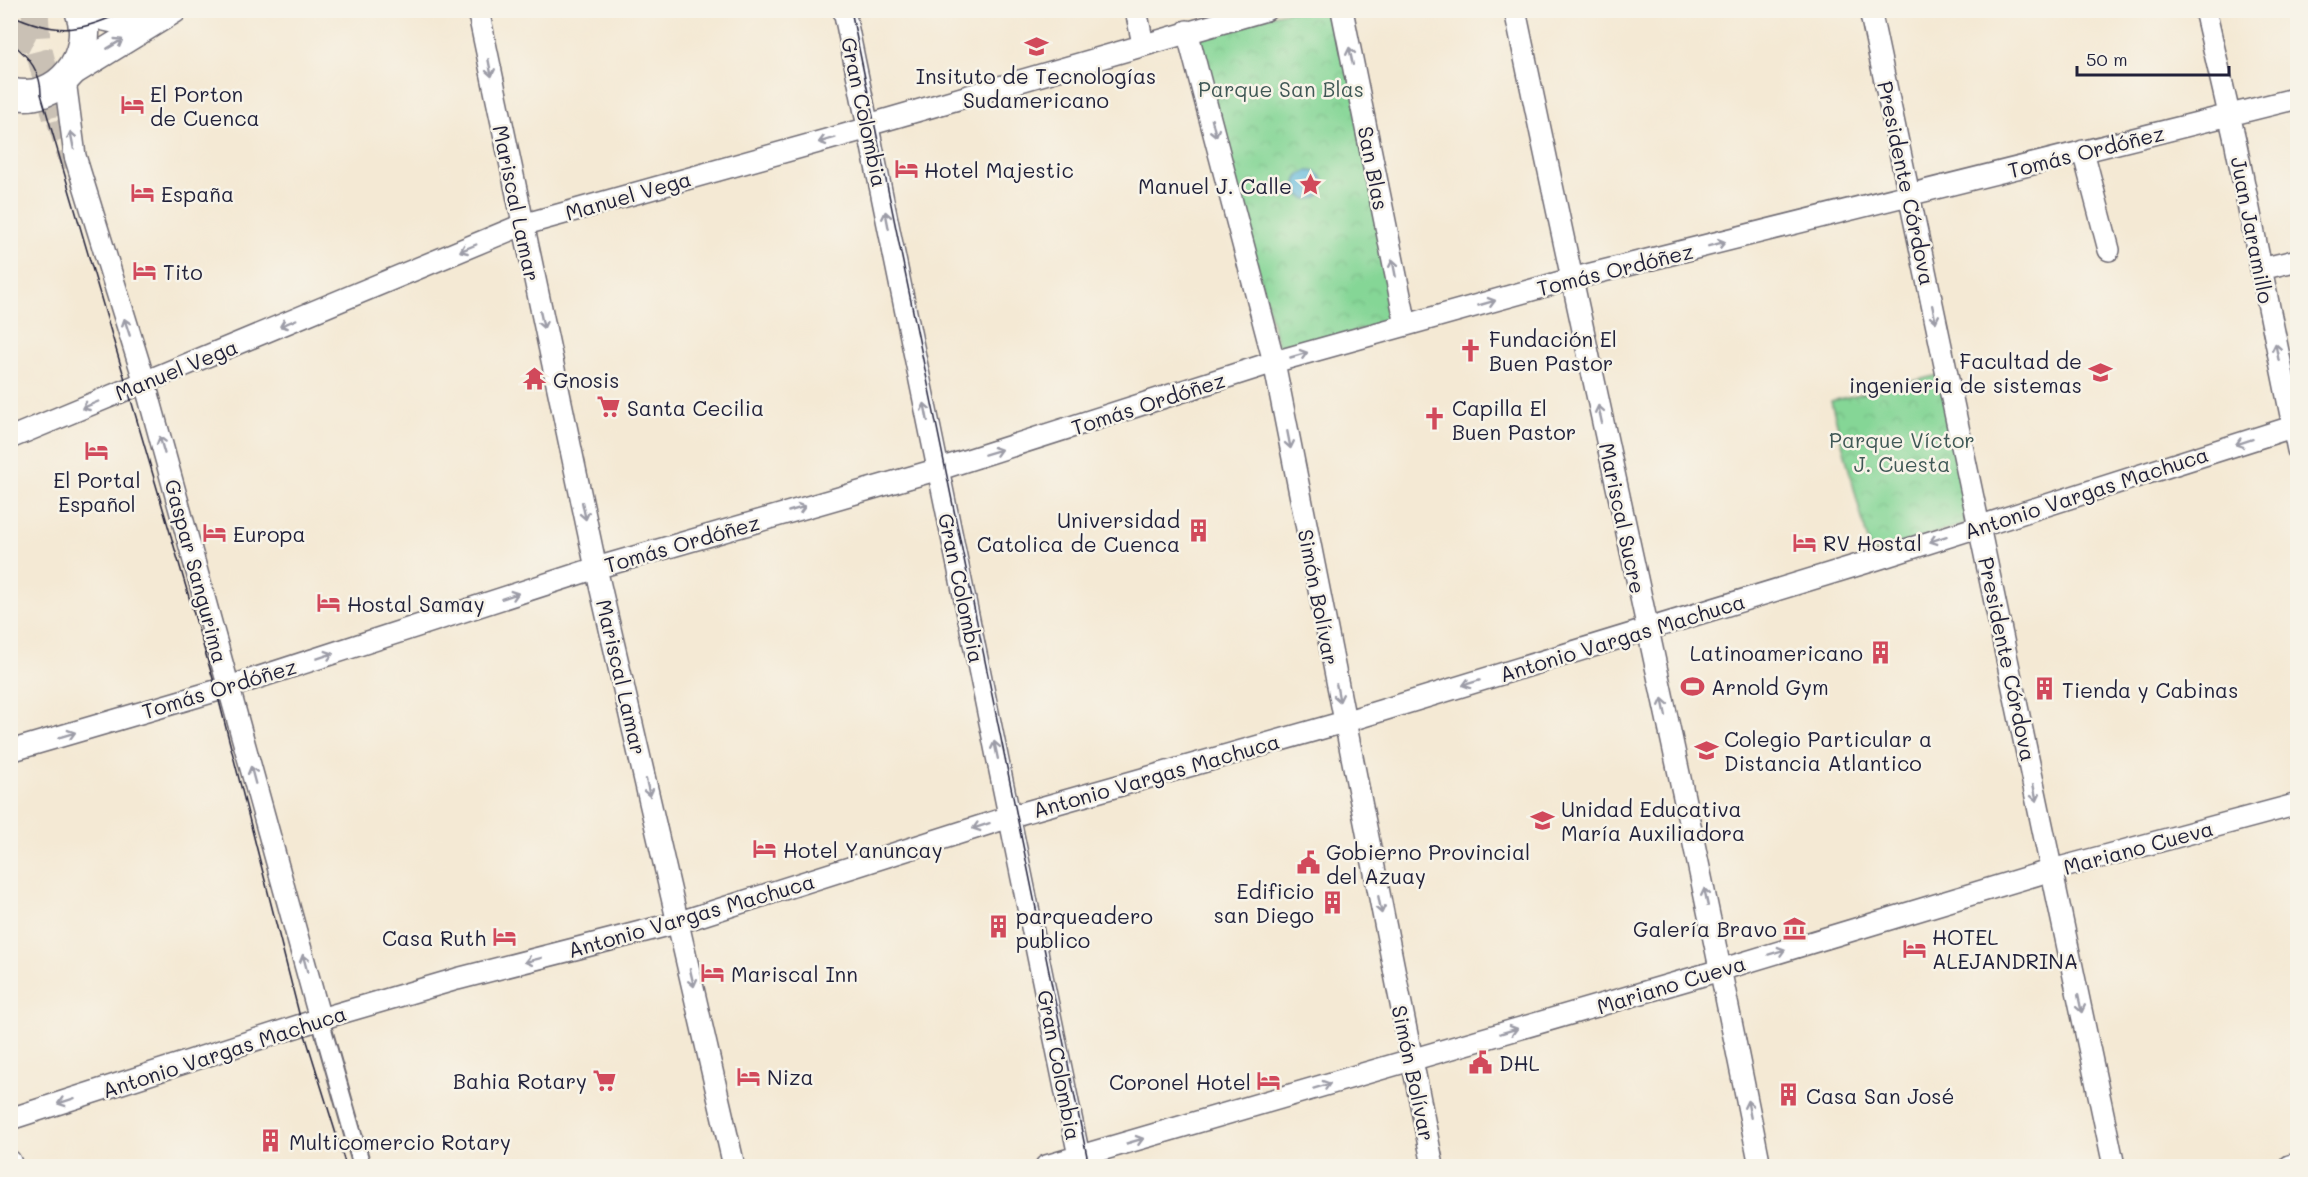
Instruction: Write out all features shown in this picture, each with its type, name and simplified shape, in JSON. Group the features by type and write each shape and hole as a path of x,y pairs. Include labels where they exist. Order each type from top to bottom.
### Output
{"main road":[{"path":"10,93 20,96 41,94 68,76 84,47 85,32 80,10"}],"street":[{"path":"90,10 100,17 127,21 165,14"},
{"name":"Mariscal Lamar","path":"478,10 596,568 680,922 734,1167"},
{"name":"Gran Colombia","path":"844,10 1080,1162"},
{"path":"1136,10 1143,44"},
{"name":"Manuel Vega","path":"10,438 522,225 869,128 875,123 1266,10"},
{"name":"San Blas","path":"1342,10 1406,325"},
{"name":"Mariscal Sucre","path":"1515,10 1721,969 1760,1167"},
{"name":"Presidente Córdova","path":"1870,10 2114,1167"},
{"name":"Juan Jaramillo","path":"2205,10 2295,424 2298,450"},
{"path":"68,76 165,14"},
{"name":"Simón Bolívar","path":"1187,31 1274,362 1433,1167"},
{"name":"Gaspar Sangurima","path":"68,76 75,156 145,383 229,687 311,1022 362,1167"},
{"name":"Tomás Ordóñez","path":"10,752 229,687 596,568 937,469 1274,362 1571,279 2298,98"},
{"path":"2083,152 2109,250"},
{"path":"2261,269 2298,260"},
{"name":"Antonio Vargas Machuca","path":"10,1119 311,1022 457,980 680,922 1010,816 1344,722 1979,526 2295,424"},
{"name":"Mariano Cueva","path":"1046,1167 1080,1162 1410,1059 2052,870 2298,804"},
{"path":"10,1161 12,1167"},
{"path":"2290,1167 2298,1164"}],"green space":[{"name":"Parque San Blas","path":"1290,11 1338,11 1400,318 1280,354 1196,37 1199,33"},
{"name":"Parque Víctor J. Cuesta","path":"1943,374 1975,521 1871,553 1831,401"}],"water":[{"name":"Manuel J. Calle","path":"1310,171 1320,175 1324,185 1320,195 1310,199 1300,195 1296,185 1300,175"}],"tunnel":[{"path":"35,10 37,43 57,120"},
{"path":"10,29 37,43"},
{"path":"57,120 71,167"}],"tram line":[{"path":"10,14 42,26 70,28 97,23 128,10"},
{"path":"851,10 1089,1166"},
{"path":"10,42 28,58 39,78 41,94 216,689 302,1025 346,1166"}],"place":[{"name":"Insituto de Tecnologías Sudamericano","path":"1036,47"},
{"name":"El Porton de Cuenca","path":"132,105"},
{"name":"Hotel Majestic","path":"906,169"},
{"name":"Manuel J. Calle","path":"1310,185"},
{"name":"España","path":"143,193"},
{"name":"Tito","path":"145,271"},
{"name":"Fundación El Buen Pastor","path":"1471,350"},
{"name":"Facultad de ingenieria de sistemas","path":"2100,372"},
{"name":"Gnosis","path":"535,379"},
{"name":"Santa Cecilia","path":"609,407"},
{"name":"Capilla El Buen Pastor","path":"1434,419"},
{"name":"El Portal Español","path":"97,451"},
{"name":"Universidad Catolica de Cuenca","path":"1198,531"},
{"name":"Europa","path":"215,533"},
{"name":"RV Hostal","path":"1805,542"},
{"name":"Hostal Samay","path":"329,603"},
{"name":"Latinoamericano","path":"1881,652"},
{"name":"Arnold Gym","path":"1693,686"},
{"name":"Tienda y Cabinas","path":"2044,689"},
{"name":"Colegio Particular a Distancia Atlantico","path":"1706,750"},
{"name":"Unidad Educativa María Auxiliadora","path":"1543,820"},
{"name":"Hotel Yanuncay","path":"765,849"},
{"name":"Gobierno Provincial del Azuay","path":"1308,863"},
{"name":"Edificio san Diego","path":"1332,902"},
{"name":"parqueadero publico","path":"998,927"},
{"name":"Galería Bravo","path":"1795,928"},
{"name":"Casa Ruth","path":"504,937"},
{"name":"HOTEL ALEJANDRINA","path":"1914,948"},
{"name":"Mariscal Inn","path":"713,973"},
{"name":"DHL","path":"1481,1062"},
{"name":"Niza","path":"749,1076"},
{"name":"Bahia Rotary","path":"605,1080"},
{"name":"Coronel Hotel","path":"1269,1081"},
{"name":"Casa San José","path":"1788,1095"},
{"name":"Multicomercio Rotary","path":"271,1141"}]}
